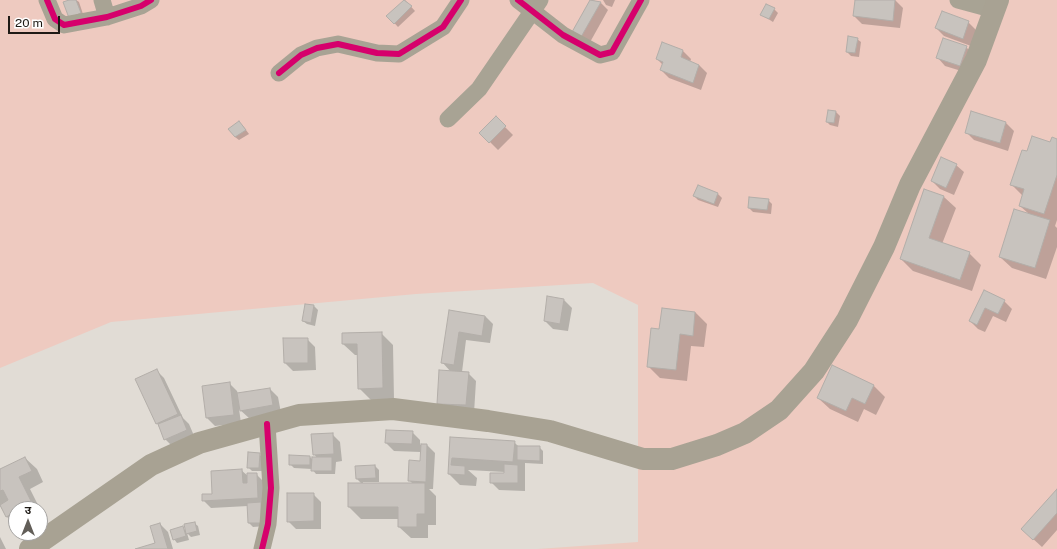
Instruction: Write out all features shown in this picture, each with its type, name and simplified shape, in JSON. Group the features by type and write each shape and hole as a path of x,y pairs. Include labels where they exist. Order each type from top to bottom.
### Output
{"main road":[{"path":"30,549 151,464 199,443 299,415 393,409 550,431 643,459 672,459 717,445 745,433 779,410 814,371 847,320 884,246 910,186 945,117 966,83 997,5"}],"street":[{"path":"47,0 55,19 64,25 107,17 141,6 151,0"},
{"path":"102,0 107,17"},
{"path":"279,73 301,55 317,48 338,44 377,53 399,54 443,27 461,0"},
{"path":"518,0 536,6 563,35 600,55 612,52 641,0"},
{"path":"958,0 997,5"},
{"path":"448,119 479,89 536,6"},
{"path":"262,549 268,524 271,488 267,424"}],"shaded area":[{"path":"0,0 1057,0 1057,549 537,549 638,542 638,305 593,283 416,294 111,322 0,368"}],"building":[{"path":"76,0 81,13 69,18 63,2"},
{"path":"404,0 412,6 394,24 386,16"},
{"path":"590,0 601,2 581,37 572,32"},
{"path":"855,0 895,0 893,21 853,16"},
{"path":"766,4 775,8 769,19 760,15"},
{"path":"942,11 969,21 963,39 935,28"},
{"path":"848,36 858,38 855,53 846,52"},
{"path":"943,38 967,46 960,66 936,58"},
{"path":"662,42 683,50 681,57 699,65 693,83 660,70 663,62 656,59"},
{"path":"828,110 836,111 834,123 826,122"},
{"path":"971,111 1006,122 1000,143 965,133"},
{"path":"496,116 506,126 489,143 479,133"},
{"path":"239,121 246,130 235,137 228,129"},
{"path":"1032,136 1050,142 1052,137 1057,139 1057,175 1044,214 1019,206 1024,189 1010,185 1022,150 1027,151"},
{"path":"941,157 957,164 946,188 931,181"},
{"path":"698,185 718,193 714,204 693,196"},
{"path":"924,189 944,196 929,238 970,252 960,280 900,259"},
{"path":"749,197 769,199 767,210 748,208"},
{"path":"1014,209 1050,220 1035,268 999,257"},
{"path":"984,290 1005,300 998,314 985,308 977,325 969,321"},
{"path":"547,296 564,299 560,324 544,321"},
{"path":"305,304 314,305 311,323 302,321"},
{"path":"662,308 695,312 693,336 680,334 676,370 647,367 651,328 659,329"},
{"path":"449,310 485,316 482,336 459,332 454,365 441,363"},
{"path":"382,332 383,388 358,389 357,344 342,344 342,333"},
{"path":"283,338 308,338 308,363 284,363"},
{"path":"832,365 874,385 865,404 852,398 846,411 817,398"},
{"path":"157,369 178,414 156,424 135,379"},
{"path":"439,370 469,372 466,405 437,404"},
{"path":"230,382 234,415 206,418 202,386"},
{"path":"270,388 273,405 240,411 237,393"},
{"path":"181,415 187,430 164,440 158,424"},
{"path":"386,430 413,431 412,444 385,443"},
{"path":"333,433 334,454 313,455 311,434"},
{"path":"450,437 515,441 513,462 452,458 451,465 465,466 465,475 448,474"},
{"path":"421,444 427,444 426,482 408,481 409,460 420,461"},
{"path":"517,446 540,446 540,461 517,460"},
{"path":"248,452 260,453 259,468 247,468"},
{"path":"289,455 310,456 310,465 289,465"},
{"path":"25,457 32,471 19,477 31,501 8,501 8,516 6,517 0,505 8,500 3,490 0,491 0,469"},
{"path":"312,457 332,457 332,471 311,471"},
{"path":"504,464 518,465 518,483 490,483 490,473 504,473"},
{"path":"375,465 376,478 356,479 355,466"},
{"path":"242,469 243,483 247,483 247,473 257,473 258,498 202,501 202,494 212,494 211,471"},
{"path":"348,483 425,483 425,514 417,514 417,527 398,527 398,507 348,507"},
{"path":"1057,489 1057,513 1033,540 1021,529"},
{"path":"287,493 314,493 314,521 287,522"},
{"path":"261,502 261,523 248,523 247,503"},
{"path":"195,522 197,531 186,534 184,524"},
{"path":"160,523 168,549 135,549 155,543 150,526"},
{"path":"183,526 186,536 173,540 170,530"}],"cycle path":[{"path":"47,0 55,19 64,25 107,17 141,6 151,0"},
{"path":"279,73 301,55 317,48 338,44 377,53 399,54 443,27 461,0"},
{"path":"518,0 563,35 600,55 612,52 641,0"},
{"path":"262,549 268,524 271,488 267,424"}]}
